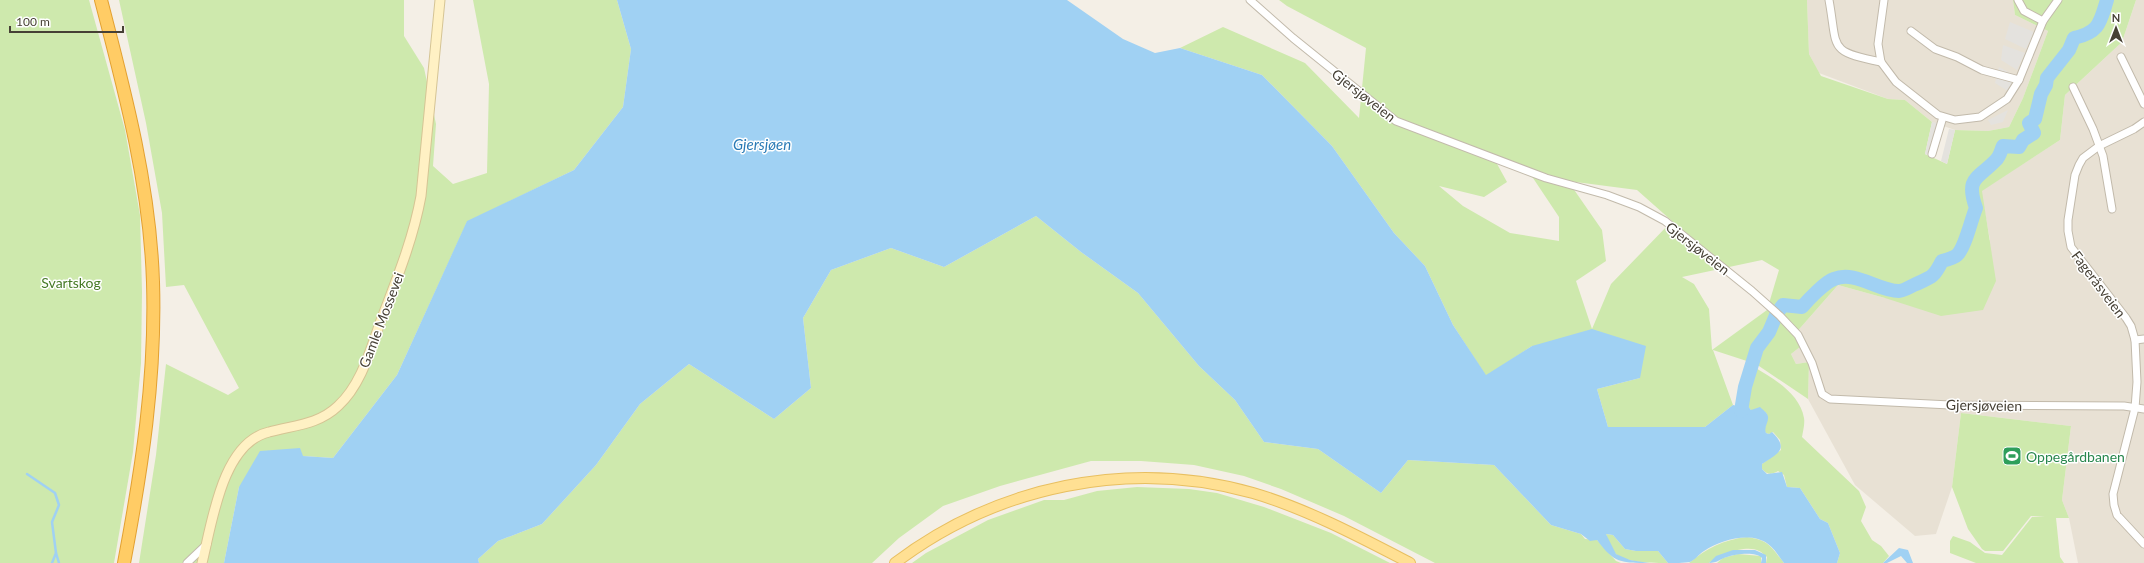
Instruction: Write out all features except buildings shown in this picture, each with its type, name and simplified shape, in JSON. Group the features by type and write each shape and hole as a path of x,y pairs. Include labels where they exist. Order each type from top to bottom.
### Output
{"highway":[{"path":"101,0 139,159 147,213 153,280 153,354 148,422 142,466 124,563"},
{"path":"108,0 145,159 152,199 159,281 159,355 154,423 148,467 130,563"}],"main road":[{"name":"Gamle Mossevei","path":"202,563 227,472 244,446 264,433 300,426 325,416 339,405 358,379 416,225 421,196 440,0"},
{"path":"896,563 946,529 998,504 1059,486 1099,480 1137,478 1210,483 1255,494 1312,516 1410,563"}],"street":[{"name":"Gjersjøveien","path":"1250,0 1293,38 1396,121 1546,178 1607,195 1639,207 1665,221 1777,314 1798,336 1812,364 1822,394 1830,399 1950,405 2144,409"},
{"path":"1829,0 1834,38 1840,50 1853,57 1880,62"},
{"path":"1884,0 1878,44 1880,62 1896,82 1938,115 1955,120 1980,117 2007,99 2019,80 2043,21 2058,0"},
{"path":"2018,0 2024,11 2043,21"},
{"path":"1910,31 1935,49 1958,56 1982,70 2019,80"},
{"path":"2121,57 2144,104"},
{"path":"2073,87 2103,156 2112,209"},
{"path":"1932,154 1943,117"},
{"name":"Fageråsveien","path":"2144,122 2134,129 2089,152 2079,165 2070,203 2068,220 2071,247 2128,322 2135,340 2137,382 2135,408 2116,479 2114,505 2117,515 2144,544"},
{"path":"2135,340 2144,339"},
{"path":"187,563 207,543"}],"shaded area":[{"path":"1807,0 2013,0 2015,15 2048,31 2023,98 2009,127 1988,131 1955,130 1932,122 1905,100 1888,99 1819,73 1809,54"},
{"path":"2136,0 2144,0 2144,563 2078,563 2069,518 2062,500 2071,426 1961,413 1952,487 1936,534 1915,536 1855,485 1808,399 1809,362 1796,364 1791,354 1800,347 1794,335 1838,285 1885,298 1990,240 1981,191 2060,140 2065,95 2122,42"},
{"path":"2010,22 2034,32 2026,49 2005,39"},
{"path":"2003,45 2025,53 2017,70 2001,60"},
{"path":"1999,67 2017,77 2008,91 1995,83"},
{"path":"2008,110 2003,122 1991,125 1988,120"},
{"path":"1932,122 1941,124 1933,157 1925,154"},
{"path":"1949,129 1955,130 1947,164 1941,161"}],"green space":[{"name":"Svartskog","path":"0,0 89,0 125,130 140,215 142,292 141,363 133,452 114,563 0,563"},
{"path":"119,0 404,0 404,36 424,68 436,124 433,166 453,184 487,173 489,84 473,0 617,0 631,49 623,107 574,170 467,222 397,375 333,458 303,456 239,487 224,563 139,563 156,455 166,364 228,395 239,388 184,285 166,287 162,213 146,123"},
{"path":"1279,0 1807,0 1809,54 1821,76 1888,99 1905,100 1932,122 1925,154 1947,164 1955,130 1988,131 2009,127 2023,98 2048,31 2015,15 2013,0 2136,0 2122,42 2065,95 2060,140 1982,191 1996,281 1983,310 1941,316 1838,285 1794,335 1800,347 1791,354 1796,364 1809,362 1808,399 1756,364 1713,350 1733,405 1705,427 1608,427 1597,389 1640,378 1532,346 1486,376 1453,325 1425,266 1394,233 1332,146 1262,75 1180,48 1223,27 1305,63 1359,118 1366,48 1287,6","holes":["1491,153 1533,178 1559,217 1559,241 1510,233 1463,206 1439,186 1484,197 1507,182","1568,181 1637,190 1672,221 1611,284 1592,329 1576,281 1606,261 1602,230","1762,260 1779,270 1767,310 1712,350 1709,309 1694,284 1682,277"]},
{"path":"1036,216 1081,252 1138,293 1199,366 1235,400 1264,442 1318,449 1381,493 1408,460 1494,465 1551,525 1581,534 1585,539 1597,540 1616,561 1621,563 1435,563 1344,516 1281,489 1244,476 1194,465 1141,461 1091,461 1000,486 943,506 899,538 872,563 479,563 478,559 498,541 542,524 596,465 640,404 689,364 774,419 811,388 803,318 831,270 891,248 944,267"},
{"path":"1754,367 1785,388 1797,401 1804,418 1802,437 1859,491 1866,507 1861,521 1872,540 1881,546 1889,556 1883,563 1837,563 1840,553 1828,523 1820,519 1800,488 1787,487 1784,475 1778,471 1770,474 1762,469 1762,464 1781,450 1780,440 1773,432 1769,434 1764,430 1767,420 1765,412 1751,410 1746,405 1744,411 1741,411 1742,403"},
{"path":"1961,413 2071,426 2062,500 2069,518 2056,518 2060,557 2064,563 1976,563 1950,553 1950,541 1953,536 1970,542 1985,553 2002,555 2032,517 2045,517 2031,516 2003,551 1985,551 1982,549 1968,529 1952,487"},
{"path":"1137,487 1189,489 1217,493 1264,507 1331,533 1390,563 912,563 926,553 988,520 1044,500 1064,500 1097,491"},
{"path":"1606,534 1613,535 1625,549 1636,551 1658,551 1668,563 1640,562 1621,557 1612,550"},
{"path":"1747,537 1765,542 1784,563 1766,563 1767,557 1760,551 1754,549 1741,549 1719,556 1709,563 1689,563 1702,553 1716,546 1730,540"},
{"path":"1738,554 1761,556 1761,563 1717,563 1723,558"}],"water":[{"name":"Gjersjøen","path":"617,0 1067,0 1123,39 1155,53 1180,48 1262,75 1332,146 1394,233 1425,266 1453,325 1486,375 1532,346 1592,329 1646,346 1640,378 1597,389 1608,427 1705,427 1733,405 1741,407 1742,411 1744,410 1746,404 1751,410 1760,407 1768,416 1768,421 1765,428 1766,433 1769,434 1772,432 1780,443 1781,447 1777,454 1762,464 1762,469 1767,474 1782,472 1787,487 1800,488 1820,519 1828,523 1840,553 1837,563 1784,563 1768,544 1761,540 1753,538 1736,538 1711,547 1690,562 1668,563 1658,551 1636,551 1625,549 1613,535 1606,534 1616,554 1630,560 1649,563 1625,562 1608,553 1597,540 1590,541 1581,534 1551,525 1494,465 1408,460 1381,493 1318,449 1264,442 1235,400 1199,366 1138,293 1081,252 1036,216 944,267 891,248 831,270 803,318 811,388 774,419 689,364 640,404 596,465 542,524 498,541 478,559 479,563 224,563 239,487 260,451 300,448 303,456 333,458 397,375 467,221 574,170 623,107 631,49"},
{"path":"1899,548 1908,550 1913,563 1907,563 1901,556 1887,563 1883,563"},
{"path":"1733,550 1755,550 1766,555 1766,563 1761,563 1762,558 1755,554 1740,554 1709,563 1716,556"}],"waterway":[{"path":"1741,411 1745,387 1757,348 1769,332 1777,313 1783,305 1802,307 1826,284 1834,279 1842,277 1858,279 1891,290 1903,290 1929,278 1937,270 1942,261 1957,255 1963,246 1976,208 1972,190 1975,180 1997,158 2003,146 2019,147 2023,140 2034,133 2029,123 2035,119 2041,94 2046,85 2047,78 2069,50 2074,38 2089,33 2098,25 2107,0"},
{"path":"27,474 55,493 59,505 52,522 56,553 52,563"},
{"path":"56,553 59,563"}],"place":[{"name":"Oppegårdbanen","path":"2012,456"}]}
